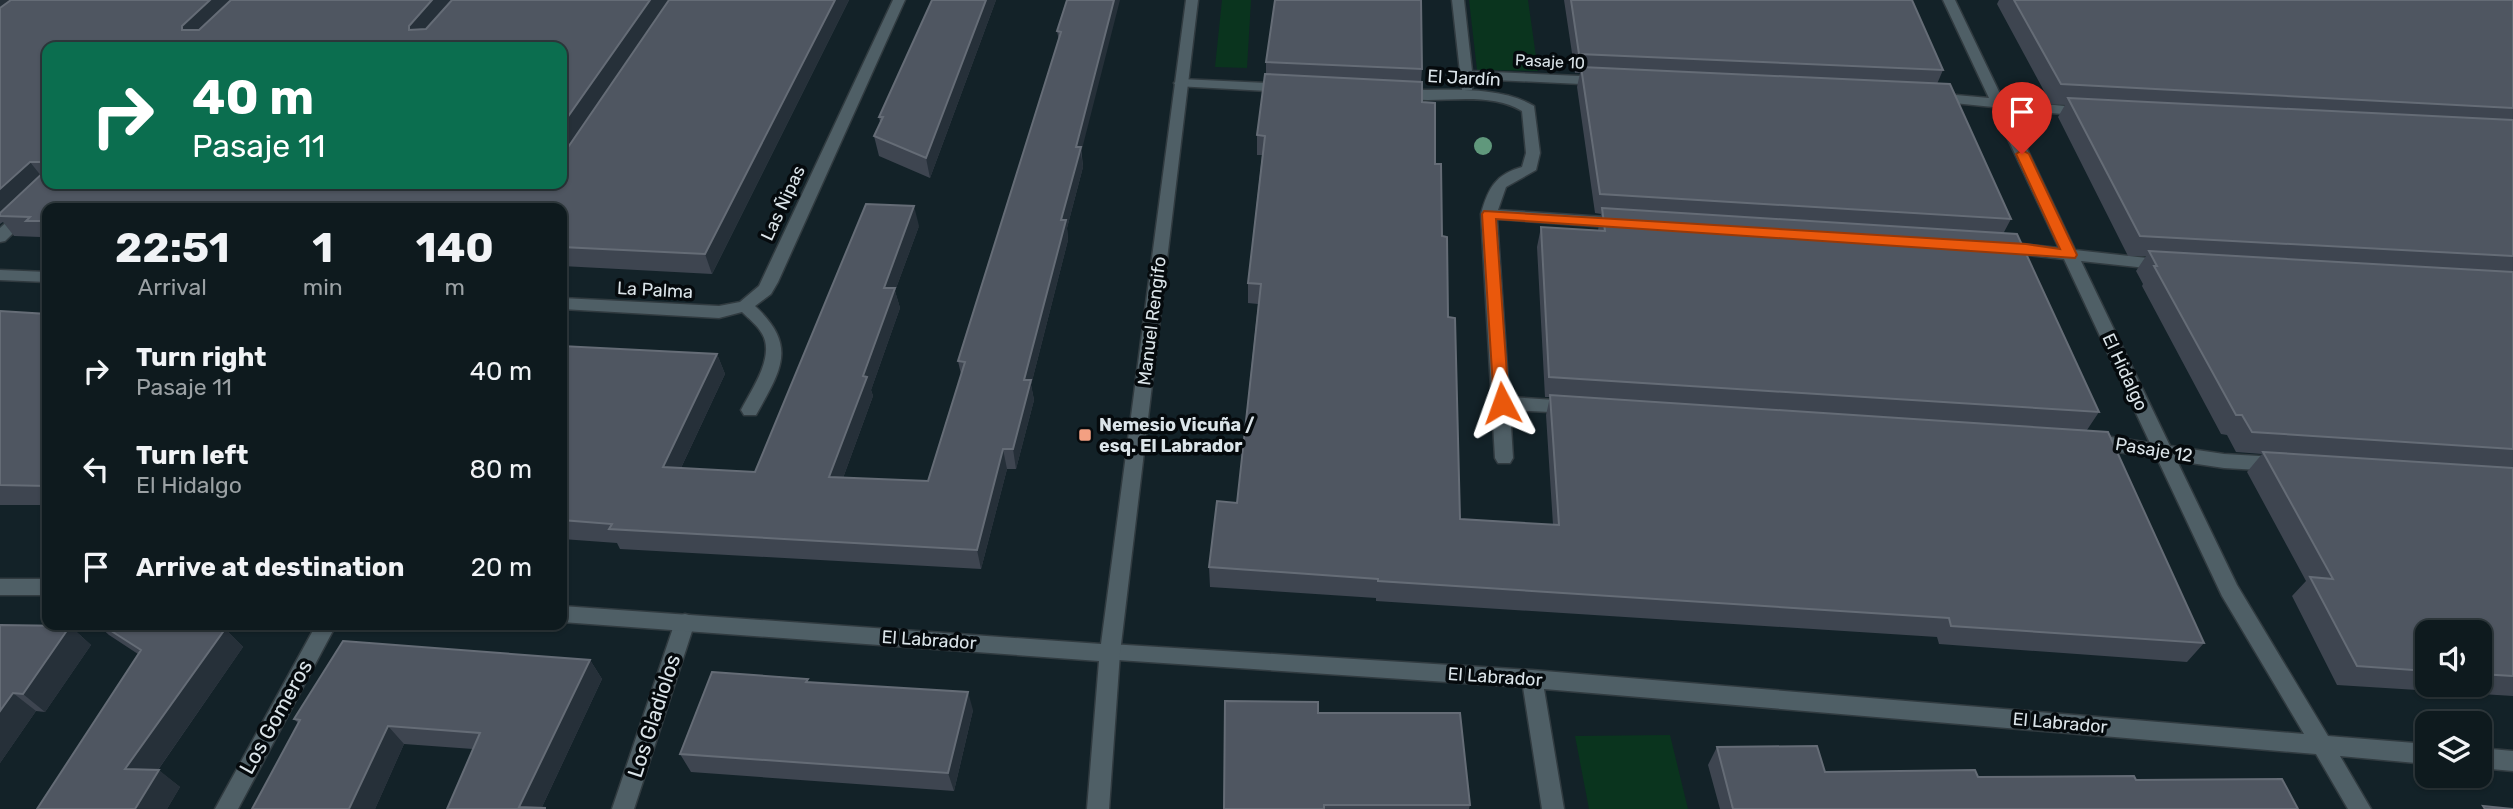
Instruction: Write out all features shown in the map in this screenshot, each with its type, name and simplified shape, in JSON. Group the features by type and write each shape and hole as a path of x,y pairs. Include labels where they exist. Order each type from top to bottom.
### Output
{"street":[{"name":"Las Ñipas","path":"745,306 765,290 770,282 899,0"},
{"name":"Manuel Rengifo","path":"1098,809 1110,653 1192,0"},
{"path":"1458,0 1468,97"},
{"name":"El Hidalgo","path":"1949,0 2229,590 2360,809"},
{"name":"Pasaje 10","path":"1466,75 1614,81"},
{"path":"1181,83 1304,89"},
{"name":"El Jardín","path":"1386,93 1515,100 1524,104 1530,115 1533,162 1529,170 1504,179 1495,187 1489,214"},
{"path":"1915,96 2098,113"},
{"path":"0,237 52,189"},
{"path":"1504,458 1489,214 1640,224"},
{"path":"1985,246 2126,263 2182,266"},
{"path":"0,275 42,277"},
{"name":"La Palma","path":"567,304 719,312 745,306"},
{"path":"745,306 769,331 775,346 774,357 750,410"},
{"path":"1502,403 1584,408"},
{"name":"Pasaje 12","path":"2069,440 2224,461 2293,465"},
{"path":"0,587 42,587"},
{"name":"El Labrador","path":"567,614 1110,653 1532,679 2415,753"},
{"name":"Los Gladiolos","path":"623,809 685,622"},
{"name":"Los Gomeros","path":"226,809 323,630"},
{"path":"1532,679 1553,809"},
{"path":"2492,759 2513,761"}],"green space":[{"path":"1222,0 1251,0 1247,68 1215,67"},
{"path":"1469,0 1528,0 1538,71 1477,70"},
{"path":"1670,735 1688,809 1589,809 1575,736"}],"building":[{"path":"11,0 210,0 182,26 182,30 199,30 231,0 432,0 409,26 409,30 426,29 452,0 650,0 567,118 567,42 42,42 42,162 30,162 0,189 0,8"},
{"path":"669,0 835,0 705,254 567,247 567,203 42,203 42,221 26,221 30,217 0,216 0,213 42,174 42,189 567,189 567,149"},
{"path":"932,0 986,0 926,158 874,136 883,117 879,117"},
{"path":"1067,0 1114,0 1076,147 1081,147 1061,220 1066,220 1024,380 1031,380 1013,449 1003,449 977,550 609,529 612,524 567,520 567,346 717,354 663,467 755,472 866,204 914,206 884,288 895,288 863,376 867,377 829,477 928,481 965,362 958,361 1061,32 1057,31"},
{"path":"1275,0 1421,0 1422,69 1266,62"},
{"path":"1571,0 1912,0 1943,70 1579,54"},
{"path":"2014,0 2513,0 2513,108 2061,84"},
{"path":"1581,67 1950,84 2011,219 1600,194"},
{"path":"1265,74 1422,82 1422,102 1435,103 1435,164 1441,164 1442,236 1447,237 1448,317 1455,318 1460,519 1559,525 1550,395 2108,432 2204,643 1951,626 1949,618 1378,581 1209,567 1217,501 1237,503 1261,284 1248,283 1265,136 1257,135"},
{"path":"2068,98 2513,120 2513,256 2140,236"},
{"path":"1602,208 2017,234 2099,412 1549,377 1541,227 1605,231"},
{"path":"2149,251 2513,272 2513,449 2252,432 2242,415 2236,415 2154,266 2157,266"},
{"path":"0,311 42,314 42,486 0,485"},
{"path":"2263,452 2513,468 2513,676 2492,675 2492,620 2415,620 2415,670 2357,666 2310,577 2333,579"},
{"path":"0,625 42,626 42,630 67,630 23,694 13,693 0,711"},
{"path":"110,630 224,630 125,769 159,770 135,809 37,809 141,650"},
{"path":"343,641 590,660 519,807 545,809 447,809 480,733 388,726 349,809 252,809 300,720 294,719"},
{"path":"712,672 808,679 806,682 968,692 948,773 680,754"},
{"path":"1225,701 1318,702 1318,713 1460,713 1470,805 1324,805 1324,809 1224,809"},
{"path":"1817,746 1825,772 1975,770 1978,777 2282,779 2298,809 1733,809 1717,747"},
{"path":"2483,806 2513,809 2485,809"}],"place":[{"name":"Nemesio Vicuña / esq. El Labrador","path":"1085,435"}],"route":[{"path":"1502,403 1489,214 2026,248 2070,255 2022,154"}]}
